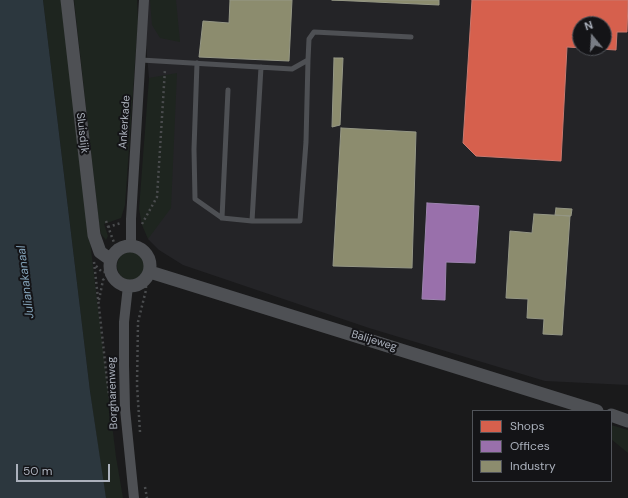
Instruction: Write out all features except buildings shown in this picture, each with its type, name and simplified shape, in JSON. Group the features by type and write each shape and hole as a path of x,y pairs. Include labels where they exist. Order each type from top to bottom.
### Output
{"street":[{"name":"Sluisdijk","path":"67,0 94,234 98,249 113,255"},
{"name":"Ankerkade","path":"131,246 131,219 144,0"},
{"path":"131,246 139,247 147,254 151,264 148,276 136,286 128,286 117,281 113,255 131,246"},
{"name":"Balijeweg","path":"148,276 594,410"},
{"name":"Borgharenweg","path":"128,286 124,322 125,409 134,498"},
{"path":"612,416 628,421"}],"lane":[{"path":"197,63 194,149 195,199 222,218 252,221 300,221 306,142 309,40 314,32 411,37"},
{"path":"141,60 292,69 308,60"},
{"path":"252,221 260,67"},
{"path":"222,218 228,90"}],"path":[{"path":"142,226 157,197 165,62"},
{"path":"99,301 103,280 113,255"},
{"path":"94,264 112,416 127,436"},
{"path":"140,436 137,353 138,322 148,276"},
{"path":"145,483 147,498"}],"shaded area":[{"path":"43,0 61,0 116,457 123,498 106,498 104,488 90,391"},
{"path":"74,0 137,0 138,21 125,205 121,218 104,224 108,236 106,240 101,234 99,223"},
{"path":"142,0 628,0 628,385 545,381 369,328 183,265 159,250 148,239 149,78"},
{"path":"150,0 176,0 180,42 160,38 152,25"},
{"path":"177,73 171,208 148,239 142,225 139,209 149,78"},
{"path":"131,252 141,256 145,266 141,276 131,280 121,276 117,266 121,256"},
{"path":"612,425 628,430 628,453 612,440"}],"water":[{"name":"Julianakanaal","path":"0,0 43,0 90,391 106,498 0,498"}]}
